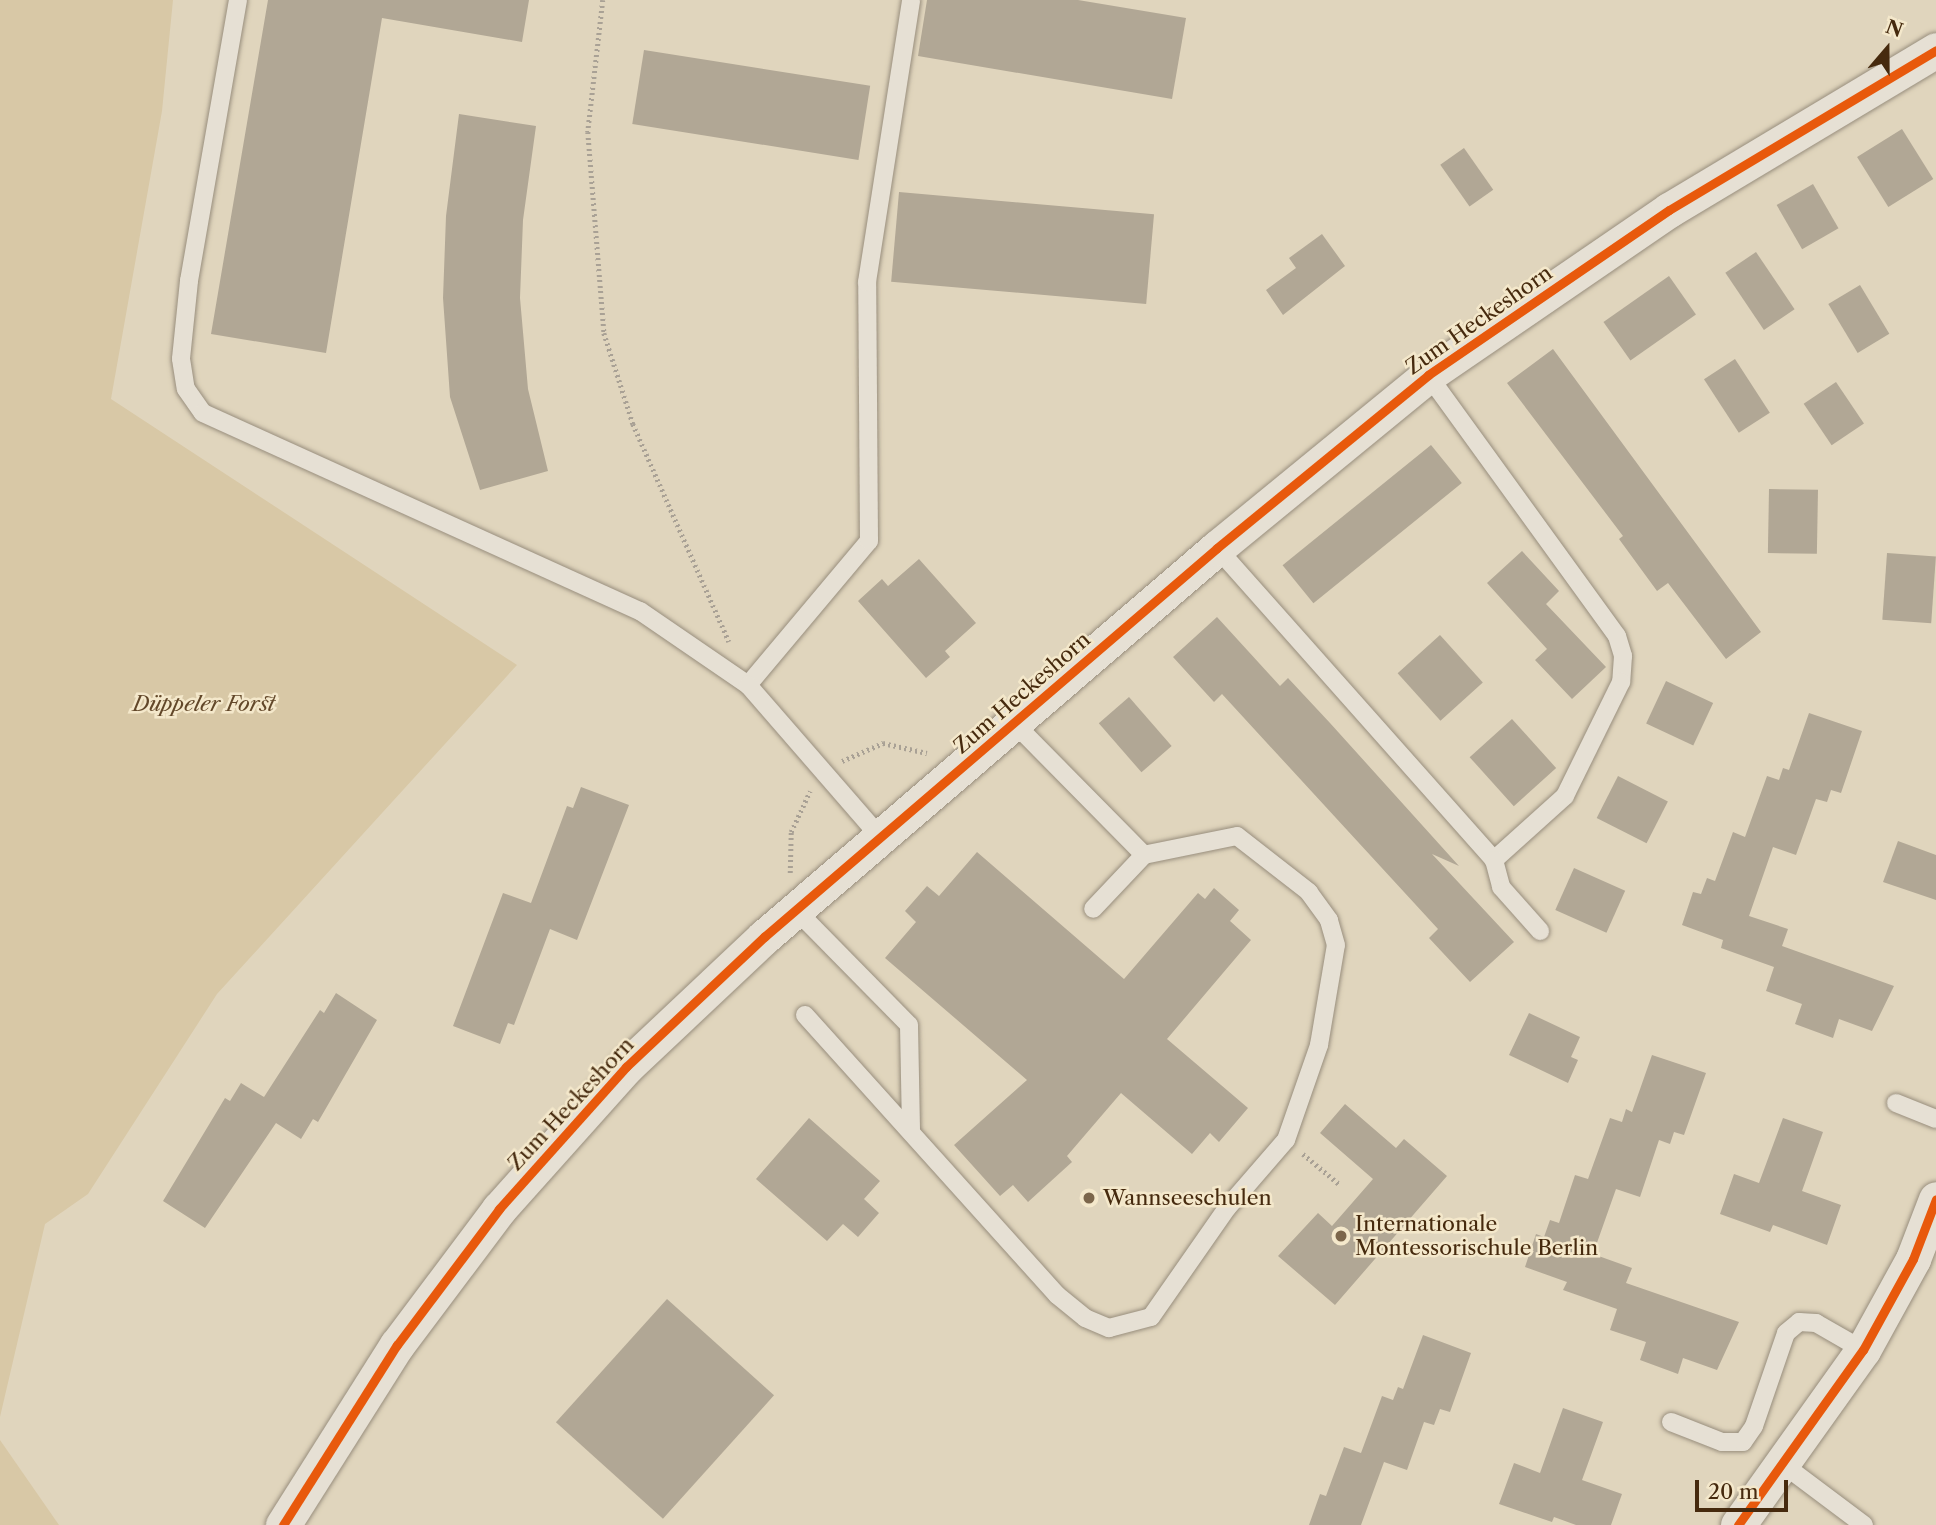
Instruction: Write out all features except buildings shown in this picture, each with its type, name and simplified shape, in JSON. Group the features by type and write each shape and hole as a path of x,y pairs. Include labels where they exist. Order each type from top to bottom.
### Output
{"street":[{"name":"Zum Heckeshorn","path":"283,1525 397,1345 499,1209 626,1067 792,913 1217,548 1428,375 1669,210 1936,50"},
{"path":"1738,1525 1784,1465 1863,1350 1913,1259 1936,1199"}],"lane":[{"path":"239,0 189,281 181,359 186,389 203,412 640,611 748,685 881,838"},
{"path":"748,685 869,541 867,282 911,0"},
{"path":"1428,375 1616,636 1623,656 1621,682 1565,796 1494,860"},
{"path":"1217,548 1494,860 1501,887 1541,931"},
{"path":"1014,723 1144,855"},
{"path":"805,1014 1057,1294 1085,1318 1109,1328 1151,1317 1227,1208 1286,1140 1319,1045 1335,971 1336,945 1329,920 1308,892 1237,836 1144,855 1093,909"},
{"path":"792,913 909,1026 911,1132"},
{"path":"1896,1103 1936,1119"},
{"path":"1671,1422 1722,1442 1744,1442 1754,1426 1786,1333 1800,1322 1816,1323 1863,1350"},
{"path":"1784,1465 1864,1525"}],"path":[{"path":"603,0 587,132 604,333 633,424 748,685"},
{"path":"792,913 792,831 820,771 883,743 969,762"},
{"path":"1286,1140 1339,1184"}],"green space":[{"name":"Düppeler Forst","path":"0,0 173,0 162,111 111,399 517,665 217,994 88,1194 45,1224 0,1417"},
{"path":"0,1440 59,1525 0,1525"}],"cycle path":[{"path":"283,1525 397,1345 499,1209 626,1067 764,937 1217,548 1428,375 1669,210 1936,50"},
{"path":"1738,1525 1863,1350 1913,1259 1936,1199"}],"place":[{"name":"Wannseeschulen","path":"1089,1198"},
{"name":"Internationale Montessorischule Berlin","path":"1341,1236"}]}
